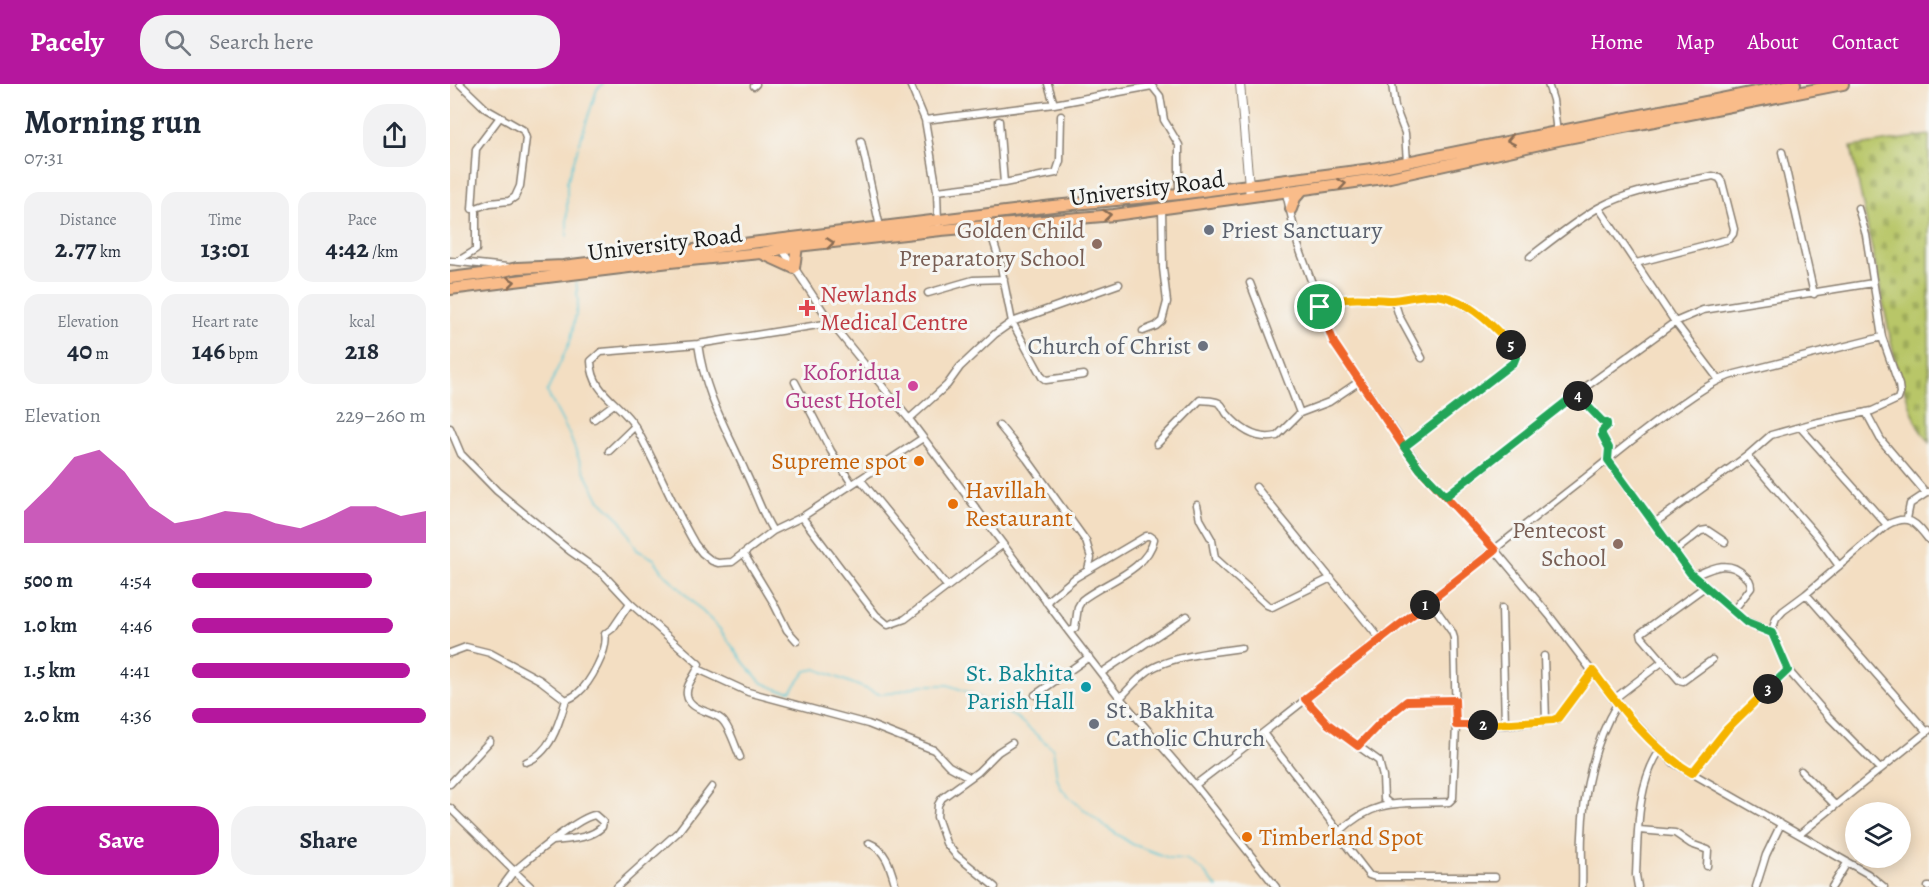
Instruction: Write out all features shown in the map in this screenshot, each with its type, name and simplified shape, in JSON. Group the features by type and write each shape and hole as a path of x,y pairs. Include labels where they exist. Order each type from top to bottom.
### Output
{"highway":[{"name":"University Road","path":"451,284 761,253 779,244 797,246 939,226 1053,206 1249,185 1303,189 1390,177 1558,135 1795,84"},
{"name":"University Road","path":"451,284 517,268 545,268 779,244 880,227 989,227 1114,215 1250,197 1284,186 1407,162 1843,84"},
{"path":"1291,209 1295,198 1303,189"},
{"path":"761,253 794,268 797,246"}],"street":[{"path":"460,84 486,109 523,130 526,138 520,186 515,197 509,201 490,203 472,209 476,149 500,117"},
{"path":"909,84 925,120 937,191 939,226"},
{"path":"1048,84 1054,104"},
{"path":"1240,84 1250,197"},
{"path":"1392,84 1395,107 1405,132 1407,162"},
{"path":"1548,84 1553,100 1558,135"},
{"path":"925,120 1054,104 1152,85 1160,96 1164,120 1179,145 1179,194"},
{"path":"937,191 1004,183 1056,173 1060,161 1061,116"},
{"path":"999,121 1004,183"},
{"path":"861,141 880,227"},
{"path":"1782,152 1814,294"},
{"path":"1530,257 1599,208 1633,194 1713,176 1719,178 1734,229 1729,239 1636,263"},
{"path":"1284,186 1298,245 1334,343 1420,469 1495,550 1616,701 1674,762 1845,862"},
{"path":"458,261 476,250 476,208"},
{"path":"1143,331 1156,326 1165,315 1167,302 1163,268 1162,208"},
{"path":"1599,208 1675,322 1719,380"},
{"path":"1653,524 1747,456 1771,435 1885,407 1898,399 1900,393 1882,338 1866,235 1858,208"},
{"path":"989,227 1004,279 1012,322 1043,379 1084,375"},
{"path":"779,244 831,323 909,419 1002,545 1120,698 1195,785 1276,887"},
{"path":"450,261 517,268"},
{"path":"928,292 973,280 1004,279"},
{"path":"1250,283 1300,414"},
{"path":"1446,496 1576,394 1675,322 1703,310 1873,283"},
{"path":"909,419 947,385 960,367 995,334 1012,322 1119,284"},
{"path":"1320,307 1345,299 1394,300 1429,295 1454,299 1490,324 1514,349 1516,357 1514,362 1404,447"},
{"path":"1394,300 1399,316 1422,358"},
{"path":"831,323 699,344 601,352 591,361 591,372 596,384 635,426 688,532 702,553 718,563 732,562 744,555 773,531 802,517 923,438"},
{"path":"1195,785 1660,418 1719,380 1735,374 1882,338"},
{"path":"699,344 702,370 716,412 773,531"},
{"path":"795,381 831,451 852,484"},
{"path":"1157,444 1200,400 1215,401 1221,404 1227,414 1244,429 1259,437 1277,436 1300,414 1329,402 1360,381"},
{"path":"1576,394 1602,421 1607,423 1602,435 1609,448 1608,460 1674,552 1694,576 1747,623 1772,633"},
{"path":"594,419 614,404"},
{"path":"1866,412 1881,440 1927,493 1910,504 1907,519"},
{"path":"999,425 1027,459 1086,542 1091,558 1087,570"},
{"path":"609,451 635,426"},
{"path":"1800,427 1887,525"},
{"path":"450,428 461,454 485,480 570,551 603,574 630,603 695,659 699,664 698,669 686,694 693,705 720,718 728,726 730,737 740,757"},
{"path":"1747,456 1818,537 1839,566"},
{"path":"860,479 947,586"},
{"path":"1256,487 1380,639"},
{"path":"1197,505 1200,519 1212,540 1215,558 1267,605 1272,607 1331,578"},
{"path":"802,517 876,615 888,626 905,619 1002,545"},
{"path":"1879,768 1828,716 1788,670 1772,633 1776,619 1783,611 1887,525 1907,519 1918,525 1929,540"},
{"path":"1674,552 1701,531 1707,530 1725,542"},
{"path":"1046,602 1087,570 1146,536 1154,539 1139,563 1082,600 1078,607 1074,628 1069,632"},
{"path":"744,555 787,630 797,641"},
{"path":"1694,576 1715,566 1728,565 1738,568 1750,582 1752,588 1733,611"},
{"path":"1706,586 1641,633 1674,676 1683,681 1712,660"},
{"path":"1800,834 1879,768 1928,731 1806,594"},
{"path":"1339,832 1366,811 1390,804 1451,800 1456,725 1453,635 1430,601"},
{"path":"526,762 542,753 556,730 566,700 577,694 588,681 604,654 607,639 605,634 620,619 630,603"},
{"path":"1502,608 1505,725"},
{"path":"1101,673 1187,616"},
{"path":"450,653 466,647 490,652 540,680 566,700"},
{"path":"1120,698 1148,671 1157,666 1214,651 1241,648"},
{"path":"1544,656 1546,721"},
{"path":"1035,695 1089,657"},
{"path":"1582,887 1581,837 1584,808 1603,728 1616,701 1662,662"},
{"path":"698,669 748,692 868,724 934,750 949,766 969,777"},
{"path":"1692,773 1727,729 1788,670"},
{"path":"1456,725 1505,725 1558,718 1593,671"},
{"path":"1305,699 1328,724 1379,761 1383,777 1384,799 1390,804"},
{"path":"1358,746 1382,721 1407,701 1455,700"},
{"path":"1263,733 1339,832 1339,837 1370,875 1375,877 1495,877"},
{"path":"450,784 490,741"},
{"path":"995,887 945,843 937,817 938,805 942,798 1012,743"},
{"path":"1638,887 1636,875 1639,830 1648,773 1661,749"},
{"path":"1801,771 1835,805"},
{"path":"617,887 678,832 712,787"},
{"path":"450,808 531,887"},
{"path":"502,887 514,871 552,841 589,816 598,816 603,822 598,831 577,838 552,841"},
{"path":"1756,887 1766,855 1781,824"},
{"path":"1639,830 1675,833 1691,844 1708,850 1707,866"},
{"path":"869,843 878,847 885,856 896,887"},
{"path":"1832,887 1845,866"},
{"path":"1857,868 1884,887"}],"green space":[{"path":"1929,135 1929,443 1918,427 1897,370 1851,147"}],"waterway":[{"path":"567,236 567,182 597,89 603,84"},
{"path":"576,278 578,303 571,339 547,392 599,499 621,520 637,550 654,559 663,572 719,628 761,682 779,690 791,691 806,671 816,669 879,694 893,693 921,685 948,685 971,693 1017,718 1053,749 1057,778 1061,788 1106,827 1132,844 1169,858 1186,859 1203,871 1217,887"}],"place":[{"name":"Priest Sanctuary","path":"1209,230"},
{"name":"Golden Child Preparatory School","path":"1097,244"},
{"name":"Newlands Medical Centre","path":"807,308"},
{"name":"Church of Christ","path":"1203,346"},
{"name":"Koforidua Guest Hotel","path":"913,386"},
{"name":"Supreme spot","path":"919,461"},
{"name":"Havillah Restaurant","path":"953,504"},
{"name":"Pentecost School","path":"1618,544"},
{"name":"St. Bakhita Parish Hall","path":"1086,687"},
{"name":"St. Bakhita Catholic Church","path":"1094,724"},
{"name":"Timberland Spot","path":"1247,837"}],"route":[{"path":"1320,307 1334,343 1404,447 1420,469 1495,550 1305,699 1328,724 1358,746 1382,721 1407,701 1455,700 1456,725 1505,725 1553,720 1558,718 1593,671 1617,704 1637,725 1674,762 1692,773 1727,729 1788,670 1772,633 1747,623 1690,573 1653,524 1608,460 1609,448 1602,435 1607,423 1602,421 1576,394 1446,496 1420,469 1404,447 1514,362 1516,357 1514,349 1490,324 1473,311 1454,299 1440,295 1394,300 1345,299 1320,307"}]}
